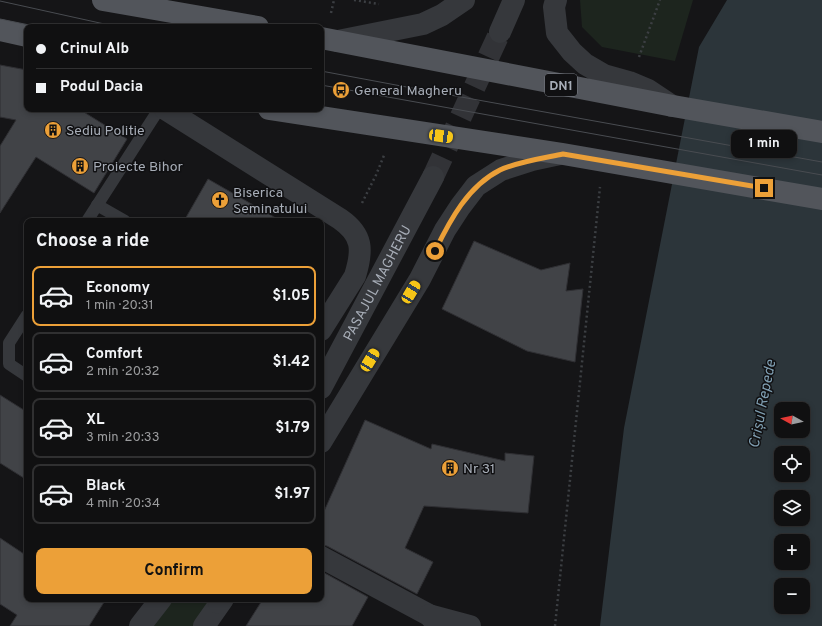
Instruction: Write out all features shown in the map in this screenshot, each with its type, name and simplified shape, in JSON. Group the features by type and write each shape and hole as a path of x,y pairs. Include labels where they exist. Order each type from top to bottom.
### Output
{"main road":[{"path":"103,0 241,24"},
{"path":"0,30 24,35"},
{"name":"DN1","path":"330,40 673,106 822,132"},
{"path":"288,112 603,160 822,199"}],"street":[{"path":"330,40 423,24 442,15 464,0"},
{"path":"500,32 514,0"},
{"path":"556,0 554,7 557,33 572,52 585,64 604,75 629,82 648,90 673,106"},
{"path":"170,112 350,226 359,241 359,254 355,276 324,325"},
{"path":"324,437 420,279 445,230 476,186 501,170 532,160 563,154"},
{"name":"PASAJUL MAGHERU","path":"324,382 433,178"},
{"path":"324,559 434,620 470,626"},
{"path":"135,626 150,602"},
{"path":"140,626 159,602"},
{"path":"204,626 220,602"}],"lane":[{"path":"89,218 157,112"},
{"path":"97,205 119,218"},
{"path":"24,320 9,343 9,364 24,374"}],"path":[{"path":"354,0 370,2"},
{"path":"629,82 660,0"},
{"path":"376,175 388,147"},
{"path":"555,626 603,160"}],"shaded area":[{"path":"580,0 693,0 675,61 602,47 582,27"},
{"path":"166,602 219,602 204,626 149,626"}],"water":[{"name":"Crișul Repede","path":"727,0 822,0 822,626 600,626 624,428 699,47"}],"building":[{"name":"Proiecte Bihor","path":"0,65 24,69 24,112 84,112 127,139 94,193 36,157 0,213 0,146 16,120 0,117"},
{"name":"Biserica Seminatului","path":"208,179 276,218 186,218"},
{"path":"474,241 541,270 570,263 566,291 583,289 575,362 527,351 442,309"},
{"path":"0,395 24,410 24,478 0,463"},
{"path":"365,420 431,449 432,444 505,461 505,453 534,456 528,513 424,506 405,548 433,562 417,594 324,546 324,511"},
{"path":"0,538 24,554 24,602 104,602 89,626 10,626 17,615 0,604"},
{"path":"324,573 368,597 352,626 246,626 261,602 324,602"}],"tunnel":[{"path":"433,177 500,32"}],"tram line":[{"path":"0,1 104,24"},
{"path":"0,19 24,24"},
{"path":"324,72 822,162"},
{"path":"324,86 822,175"}],"place":[{"name":"General Magheru","path":"341,90"},
{"name":"Sediu Politie","path":"53,130"},
{"name":"Proiecte Bihor","path":"80,166"},
{"name":"Biserica Seminatului","path":"220,200"},
{"name":"Nr 31","path":"450,468"}],"route":[{"path":"435,251 445,230 476,186 501,170 532,160 563,154 764,188"}]}
